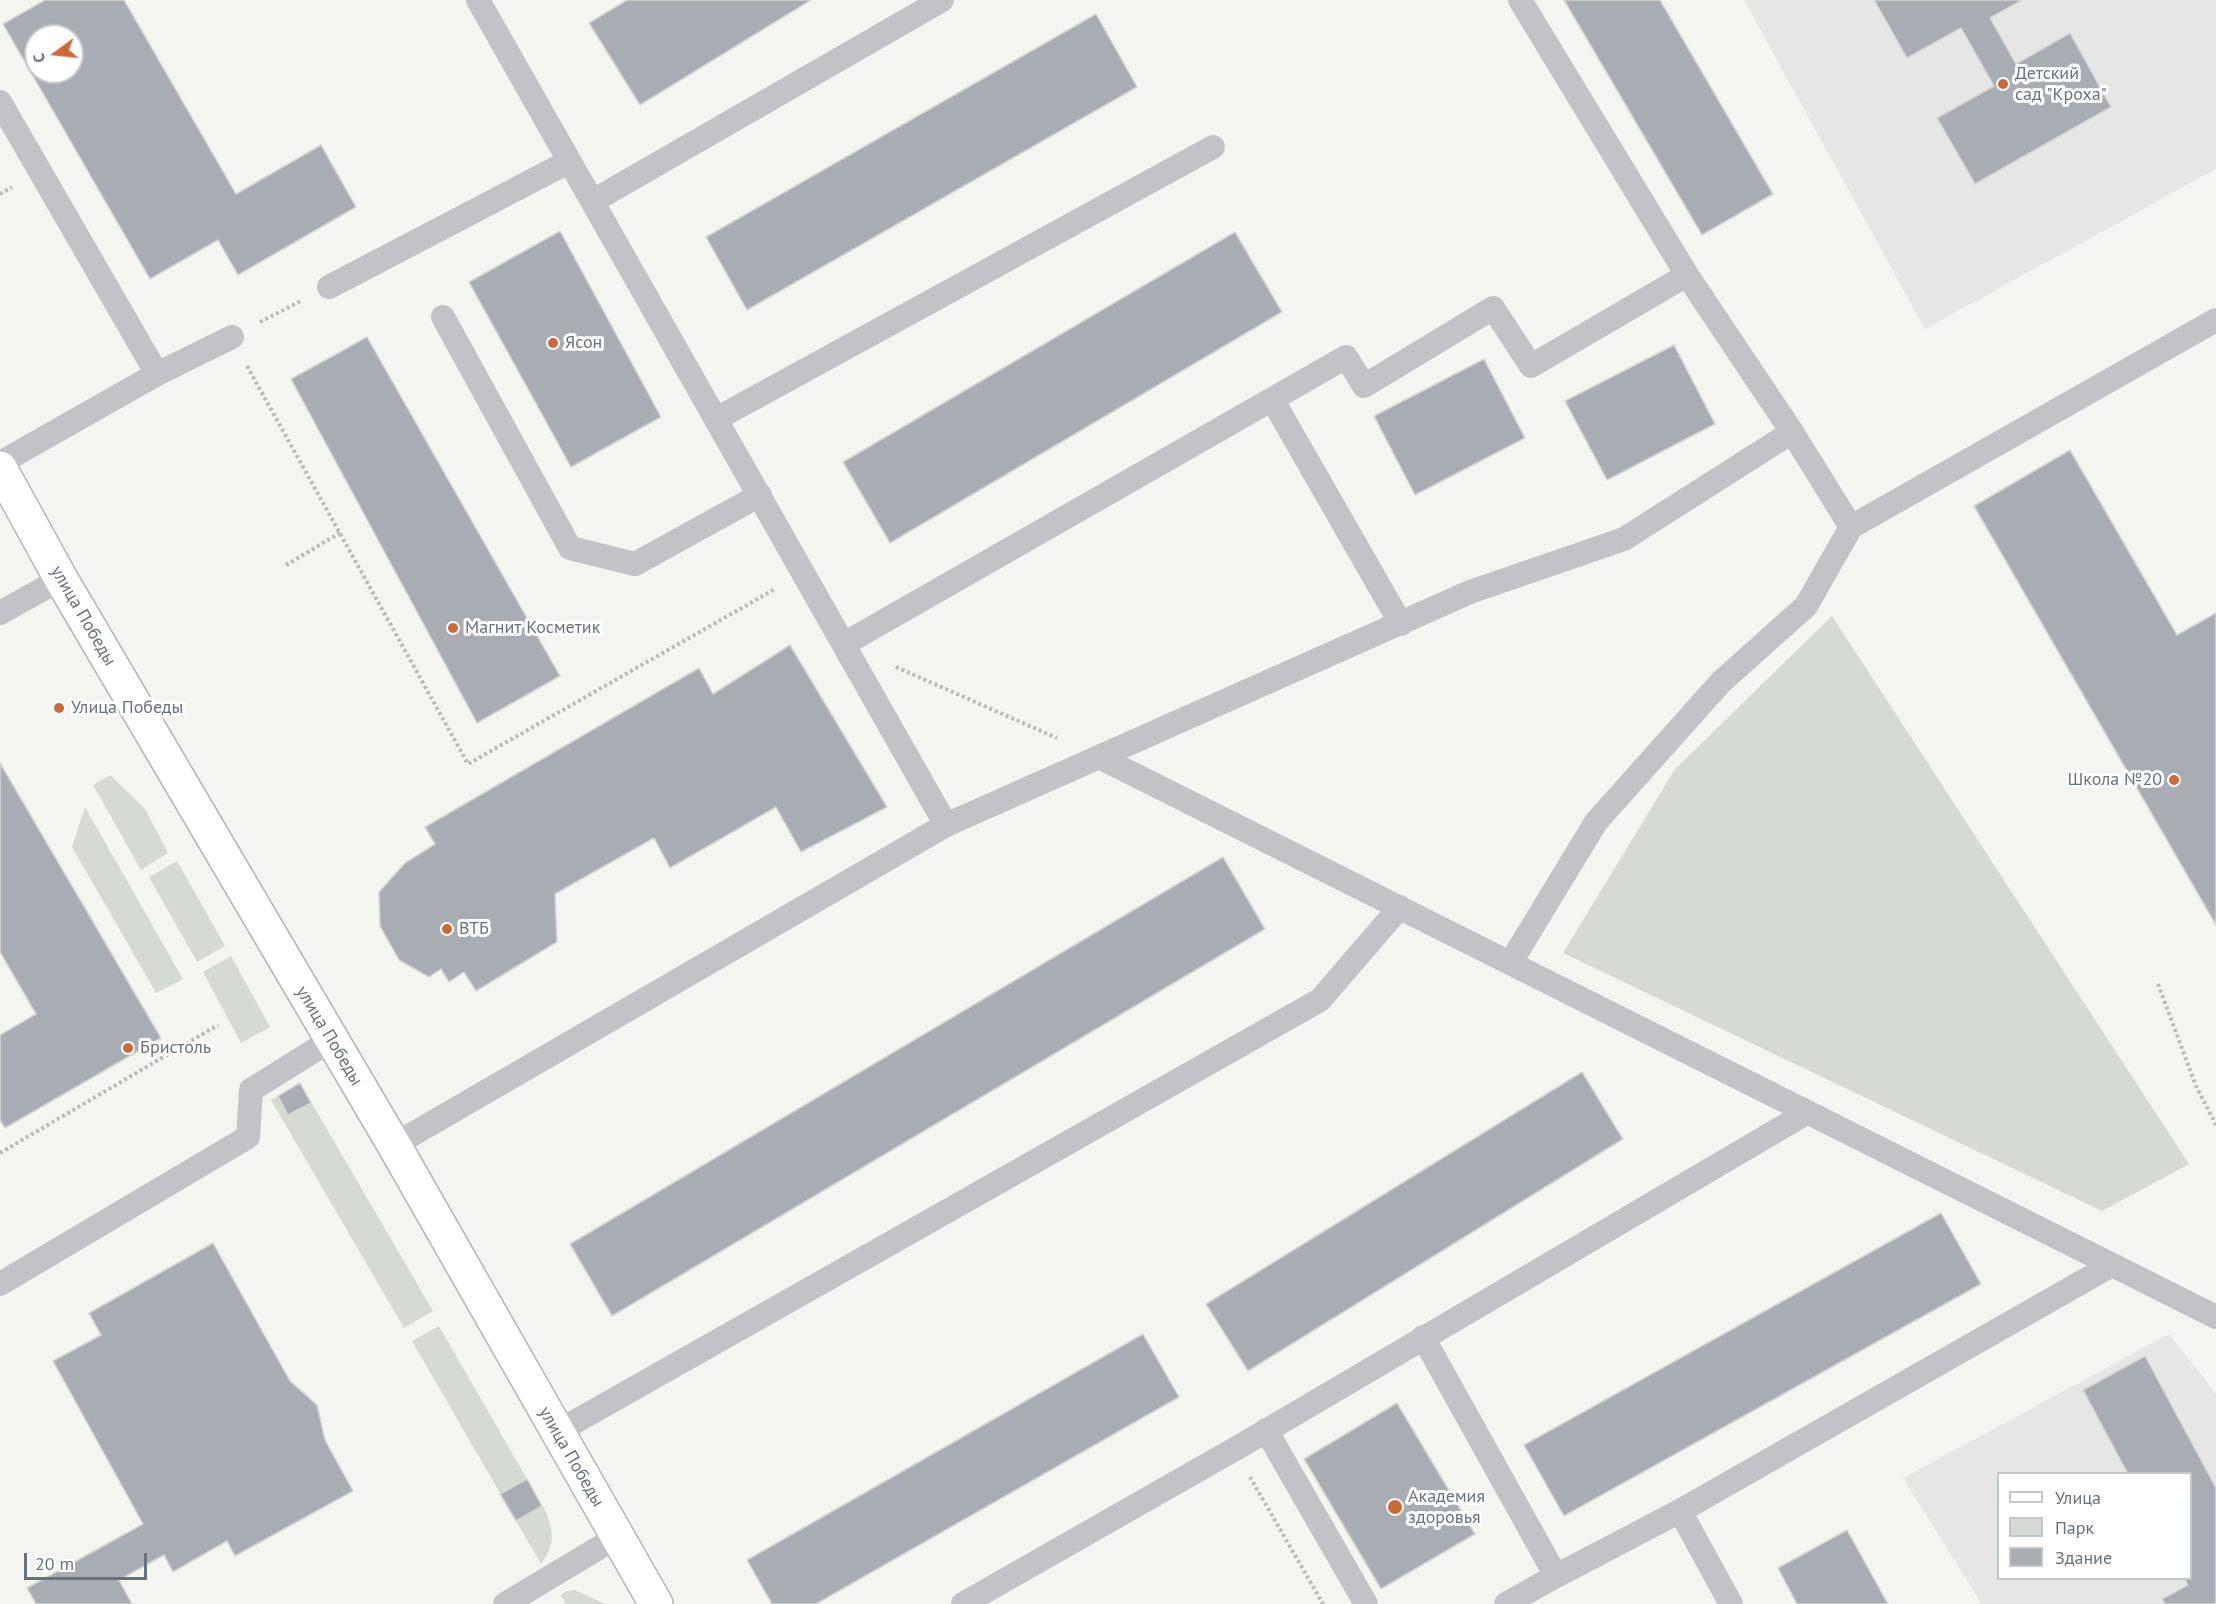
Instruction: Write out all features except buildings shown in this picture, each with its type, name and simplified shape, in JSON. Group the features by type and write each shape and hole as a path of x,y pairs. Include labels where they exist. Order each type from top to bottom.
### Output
{"main road":[{"name":"улица Победы","path":"0,468 9,505 61,579 394,1145 656,1604"}],"lane":[{"path":"478,0 946,825"},
{"path":"593,201 942,0"},
{"path":"1520,0 1687,275 1792,432 1851,527"},
{"path":"0,102 157,374"},
{"path":"716,419 1213,147"},
{"path":"329,287 568,162"},
{"path":"844,644 1346,357 1364,386 1493,308 1531,366 1687,275"},
{"path":"443,317 570,548 635,564 760,495"},
{"path":"1511,962 1596,822 1720,682 1806,606 1851,527 2216,320"},
{"path":"0,463 157,374 231,337"},
{"path":"1272,399 1401,624"},
{"path":"394,1145 946,825 1470,592 1624,538 1792,432"},
{"path":"0,613 61,579"},
{"path":"1099,757 1511,962 2110,1266 2216,1317"},
{"path":"557,1432 1320,1000 1400,907"},
{"path":"3,1275 248,1137 251,1090 331,1040"},
{"path":"963,1604 1266,1430 1808,1112"},
{"path":"1506,1604 1680,1511 2110,1266"},
{"path":"1423,1337 1556,1576"},
{"path":"1266,1430 1366,1604"},
{"path":"1680,1511 1731,1604"},
{"path":"505,1604 617,1537"}],"path":[{"path":"263,321 291,306"},
{"path":"231,337 468,764 803,573"},
{"path":"286,565 340,533"},
{"path":"844,644 1099,757"},
{"path":"2158,984 2196,1086 2216,1125"},
{"path":"0,1153 218,1025"},
{"path":"1233,1449 1323,1604"}],"shaded area":[{"name":"Детский сад \"Кроха\"","path":"1744,0 2216,0 2216,169 1925,329"},
{"path":"2169,1334 2216,1394 2216,1604 1982,1604 1903,1478"}],"green space":[{"path":"1832,616 2189,1164 2102,1211 1563,953 1675,769"},
{"path":"110,775 145,809 168,853 141,870 93,785"},
{"path":"85,807 183,979 156,993 72,847"},
{"path":"177,861 225,946 197,962 149,877"},
{"path":"231,956 270,1027 241,1043 203,972"},
{"path":"300,1083 433,1311 404,1328 271,1100"},
{"path":"439,1326 546,1512 552,1539 549,1551 541,1564 412,1341"},
{"path":"575,1590 605,1604 566,1604 561,1595"}],"place":[{"name":"Детский сад \"Кроха\"","path":"2003,84"},
{"name":"Ясон","path":"553,343"},
{"name":"Магнит Косметик","path":"453,628"},
{"name":"Улица Победы","path":"59,708"},
{"name":"Школа №20","path":"2174,780"},
{"name":"ВТБ","path":"447,929"},
{"name":"Бристоль","path":"128,1048"},
{"name":"Академия здоровья","path":"1395,1507"}]}
